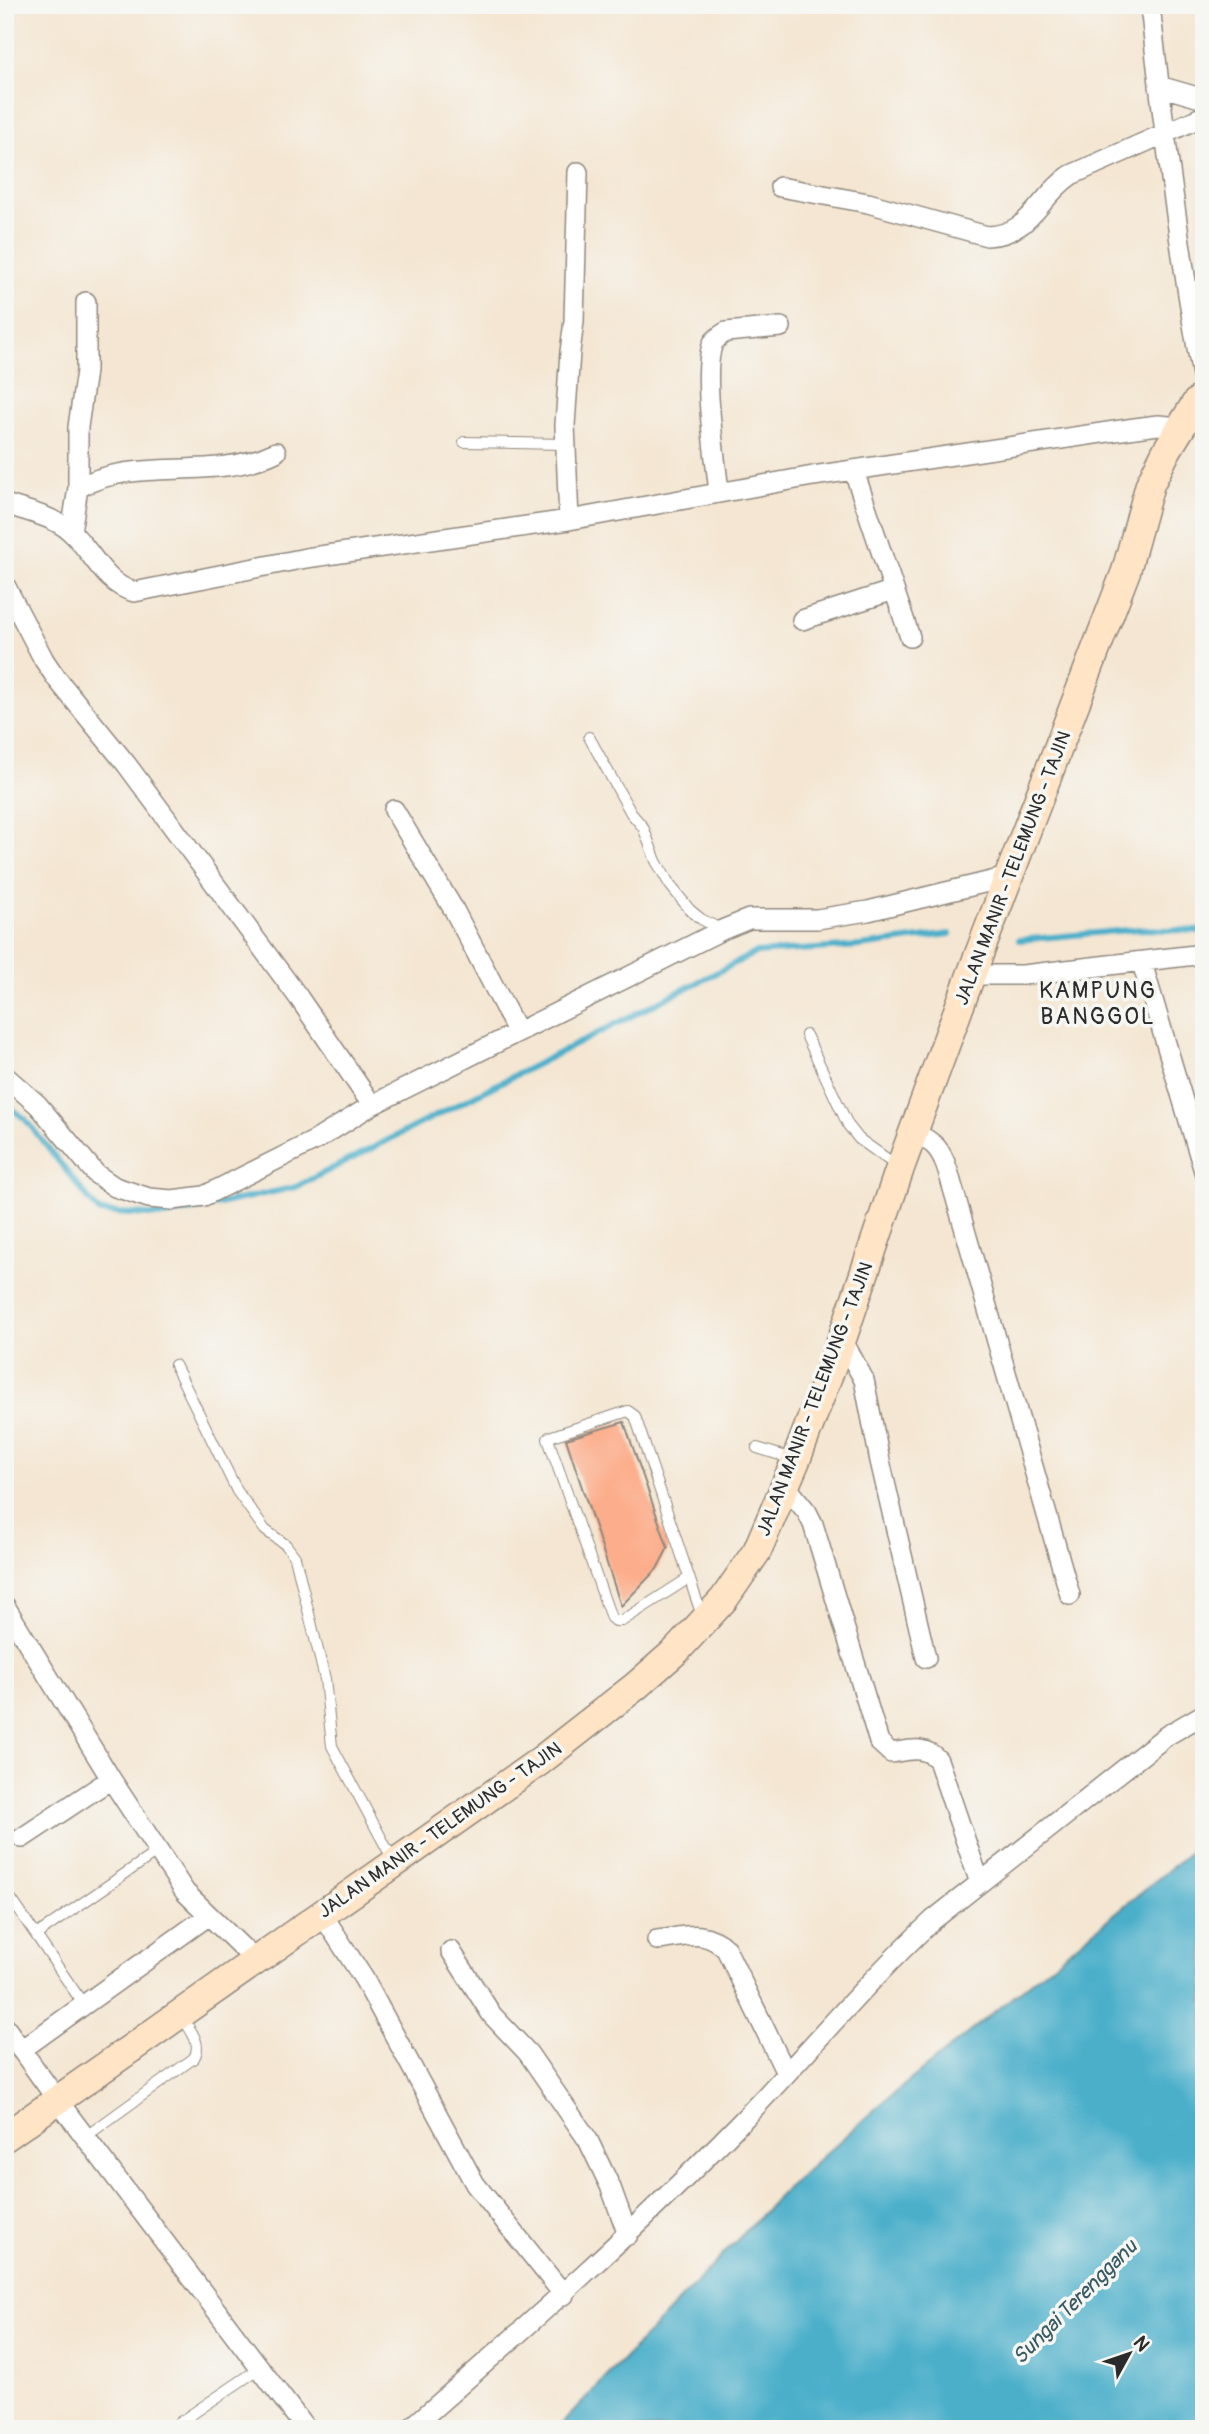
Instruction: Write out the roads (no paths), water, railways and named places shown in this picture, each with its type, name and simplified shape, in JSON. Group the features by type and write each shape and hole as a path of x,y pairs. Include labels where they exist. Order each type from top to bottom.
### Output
{"main road":[{"name":"JALAN MANIR - TELEMUNG - TAJIN","path":"5,2137 540,1761 636,1686 704,1622 724,1599 757,1550 791,1473 842,1339 900,1168 971,975 1126,571 1150,484 1181,427 1204,396"}],"street":[{"path":"1150,5 1164,134 1187,300 1204,386"},
{"path":"1159,86 1204,99"},
{"path":"780,187 868,203 987,236 1002,236 1023,225 1059,183 1204,116"},
{"path":"569,520 565,444 574,321 578,172"},
{"path":"71,532 78,488 78,427 86,371 86,302"},
{"path":"719,494 709,392 713,344 726,332 781,327"},
{"path":"5,504 56,522 71,532 109,579 121,588 134,592 306,558 569,520 854,471 1135,428 1158,425 1181,427"},
{"path":"78,488 92,480 140,470 195,470 243,464 263,459 276,452"},
{"path":"854,471 910,637"},
{"path":"5,585 57,678 127,765 291,987 372,1105"},
{"path":"802,620 894,590"},
{"path":"394,810 454,910 517,1031"},
{"path":"5,1076 38,1105 96,1174 115,1187 149,1198 172,1200 204,1196 316,1140 372,1105 517,1031 749,919 817,919 868,911 1008,877"},
{"path":"971,975 1023,975 1204,954"},
{"path":"1142,963 1204,1171"},
{"path":"914,1132 930,1140 942,1153 1070,1595"},
{"path":"842,1339 864,1380 926,1658"},
{"path":"791,1473 813,1524 879,1742 891,1753 923,1749 932,1752 939,1760 980,1883"},
{"path":"5,1606 111,1779 185,1892 256,1961"},
{"path":"410,2429 564,2295 628,2235 933,1920 1166,1736 1204,1714"},
{"path":"22,1838 111,1779"},
{"path":"322,1914 364,1979 475,2184 564,2295"},
{"path":"22,2050 208,1916"},
{"path":"657,1940 705,1934 726,1949 786,2073"},
{"path":"451,1951 492,2015 528,2053 588,2140 611,2188 628,2235"},
{"path":"5,2027 306,2429"}],"lane":[{"path":"464,443 565,444"},
{"path":"589,737 631,813 643,827 656,861 670,886 690,910 722,930"},
{"path":"806,1035 848,1125 859,1139 900,1168"},
{"path":"175,1366 237,1491 265,1530 286,1545 295,1557 325,1679 331,1746 395,1863"},
{"path":"690,1578 622,1621 611,1618 560,1476 549,1437 628,1411 632,1413 690,1578 704,1622"},
{"path":"757,1448 791,1473"},
{"path":"36,1935 158,1851"},
{"path":"5,1890 84,2005"},
{"path":"85,2137 194,2058 198,2044 181,2014"},
{"path":"170,2429 260,2368"}],"water":[{"name":"Sungai Terengganu","path":"1204,1841 1204,2429 557,2429 784,2191 881,2104"}],"waterway":[{"path":"1019,940 1139,929 1204,931"},
{"path":"5,1103 25,1119 99,1212 165,1216 296,1187 755,953 860,946 950,934"}],"district":[{"name":"KAMPUNG BANGGOL","path":"1098,1003"}]}
